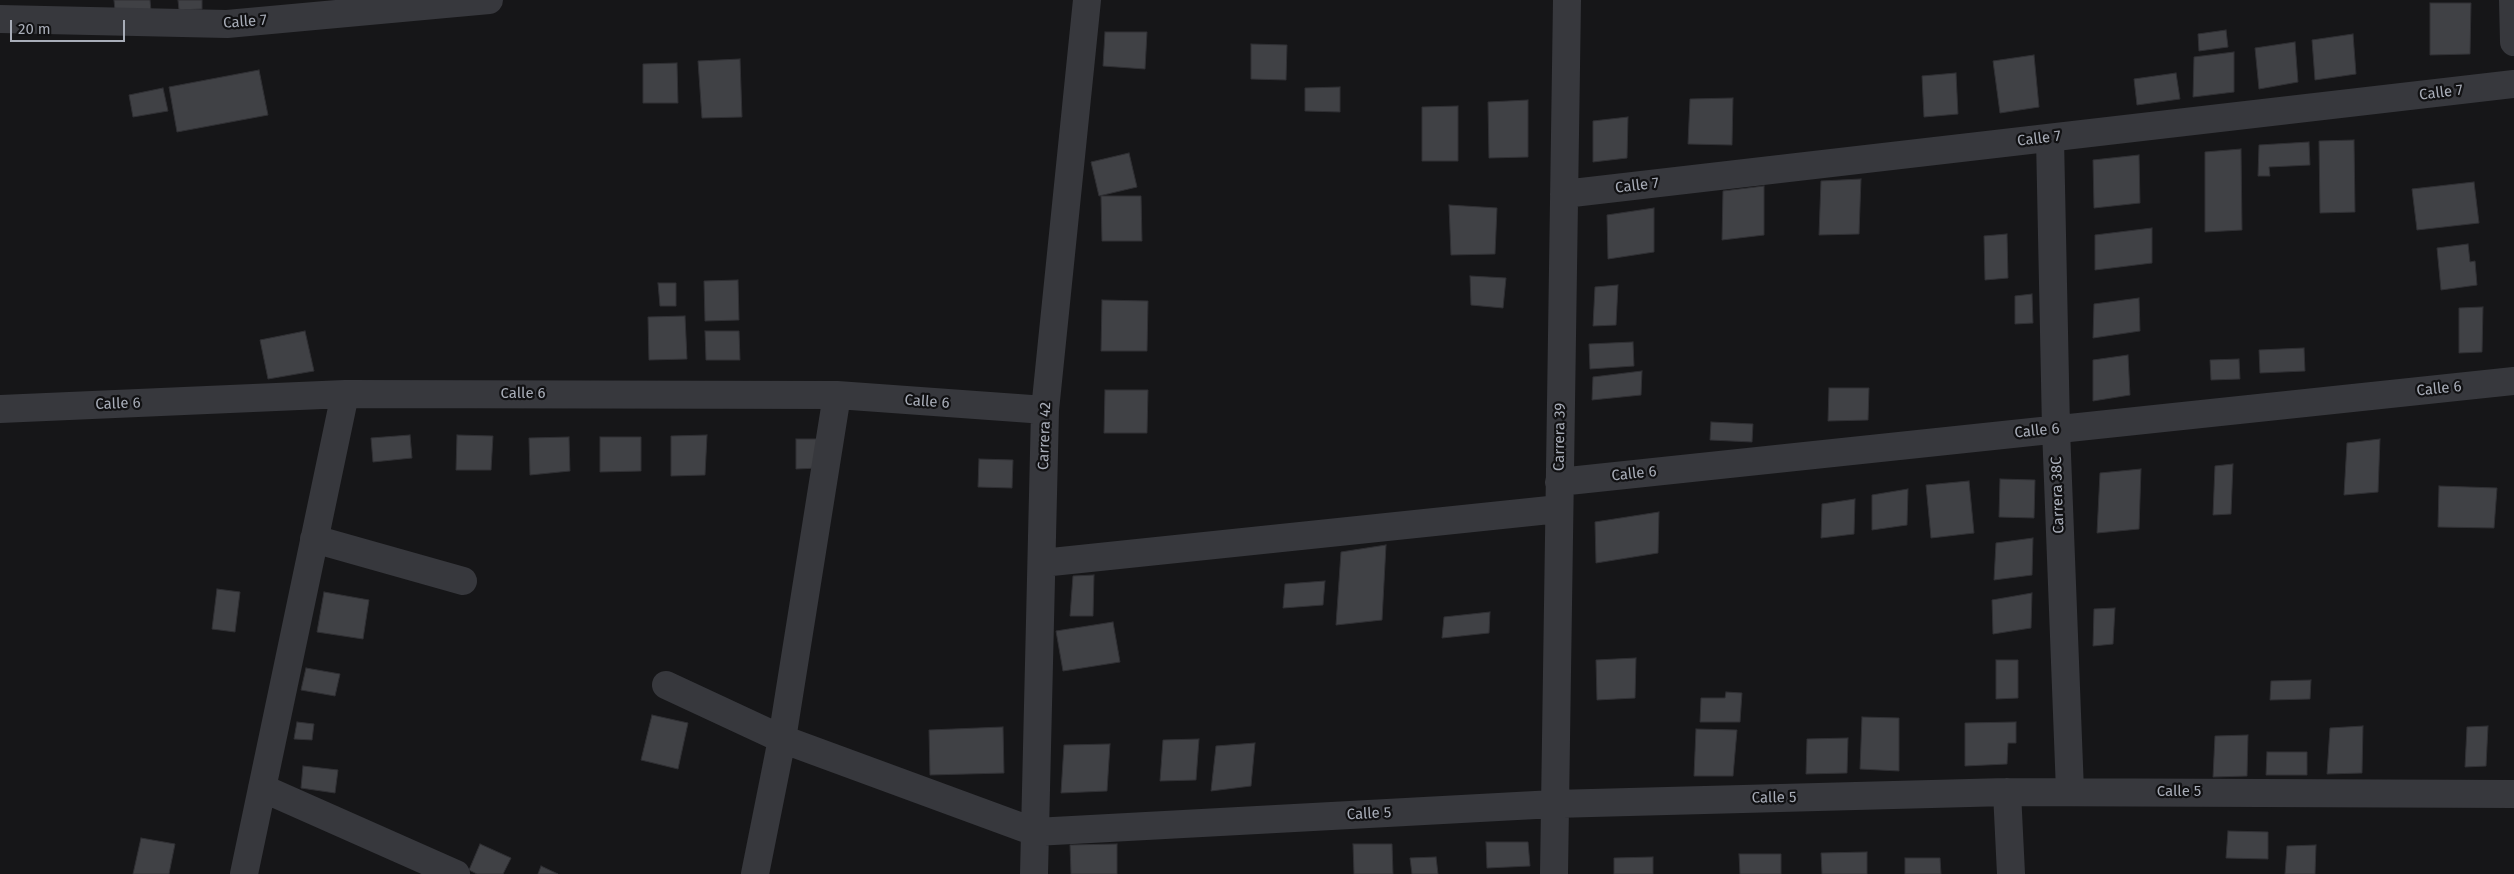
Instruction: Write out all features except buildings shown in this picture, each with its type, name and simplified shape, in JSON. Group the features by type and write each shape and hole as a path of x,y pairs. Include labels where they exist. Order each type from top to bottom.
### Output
{"street":[{"name":"Calle 7","path":"0,19 228,24 489,0"},
{"name":"Carrera 42","path":"1034,874 1045,410 1087,0"},
{"name":"Carrera 39","path":"1554,874 1567,0"},
{"path":"2513,0 2514,42"},
{"name":"Calle 7","path":"1564,194 2514,84"},
{"name":"Carrera 38C","path":"2050,138 2056,429 2070,791"},
{"name":"Calle 6","path":"1559,482 2514,381"},
{"name":"Calle 6","path":"0,409 344,394 837,395 1045,410"},
{"path":"244,874 344,394"},
{"path":"756,874 782,739 837,395"},
{"path":"1042,563 1559,509"},
{"path":"314,539 463,581"},
{"path":"666,685 782,739 1034,832"},
{"path":"262,788 456,874"},
{"path":"2006,792 2011,874"},
{"name":"Calle 5","path":"1034,832 1554,804 2006,792 2514,794"}]}
